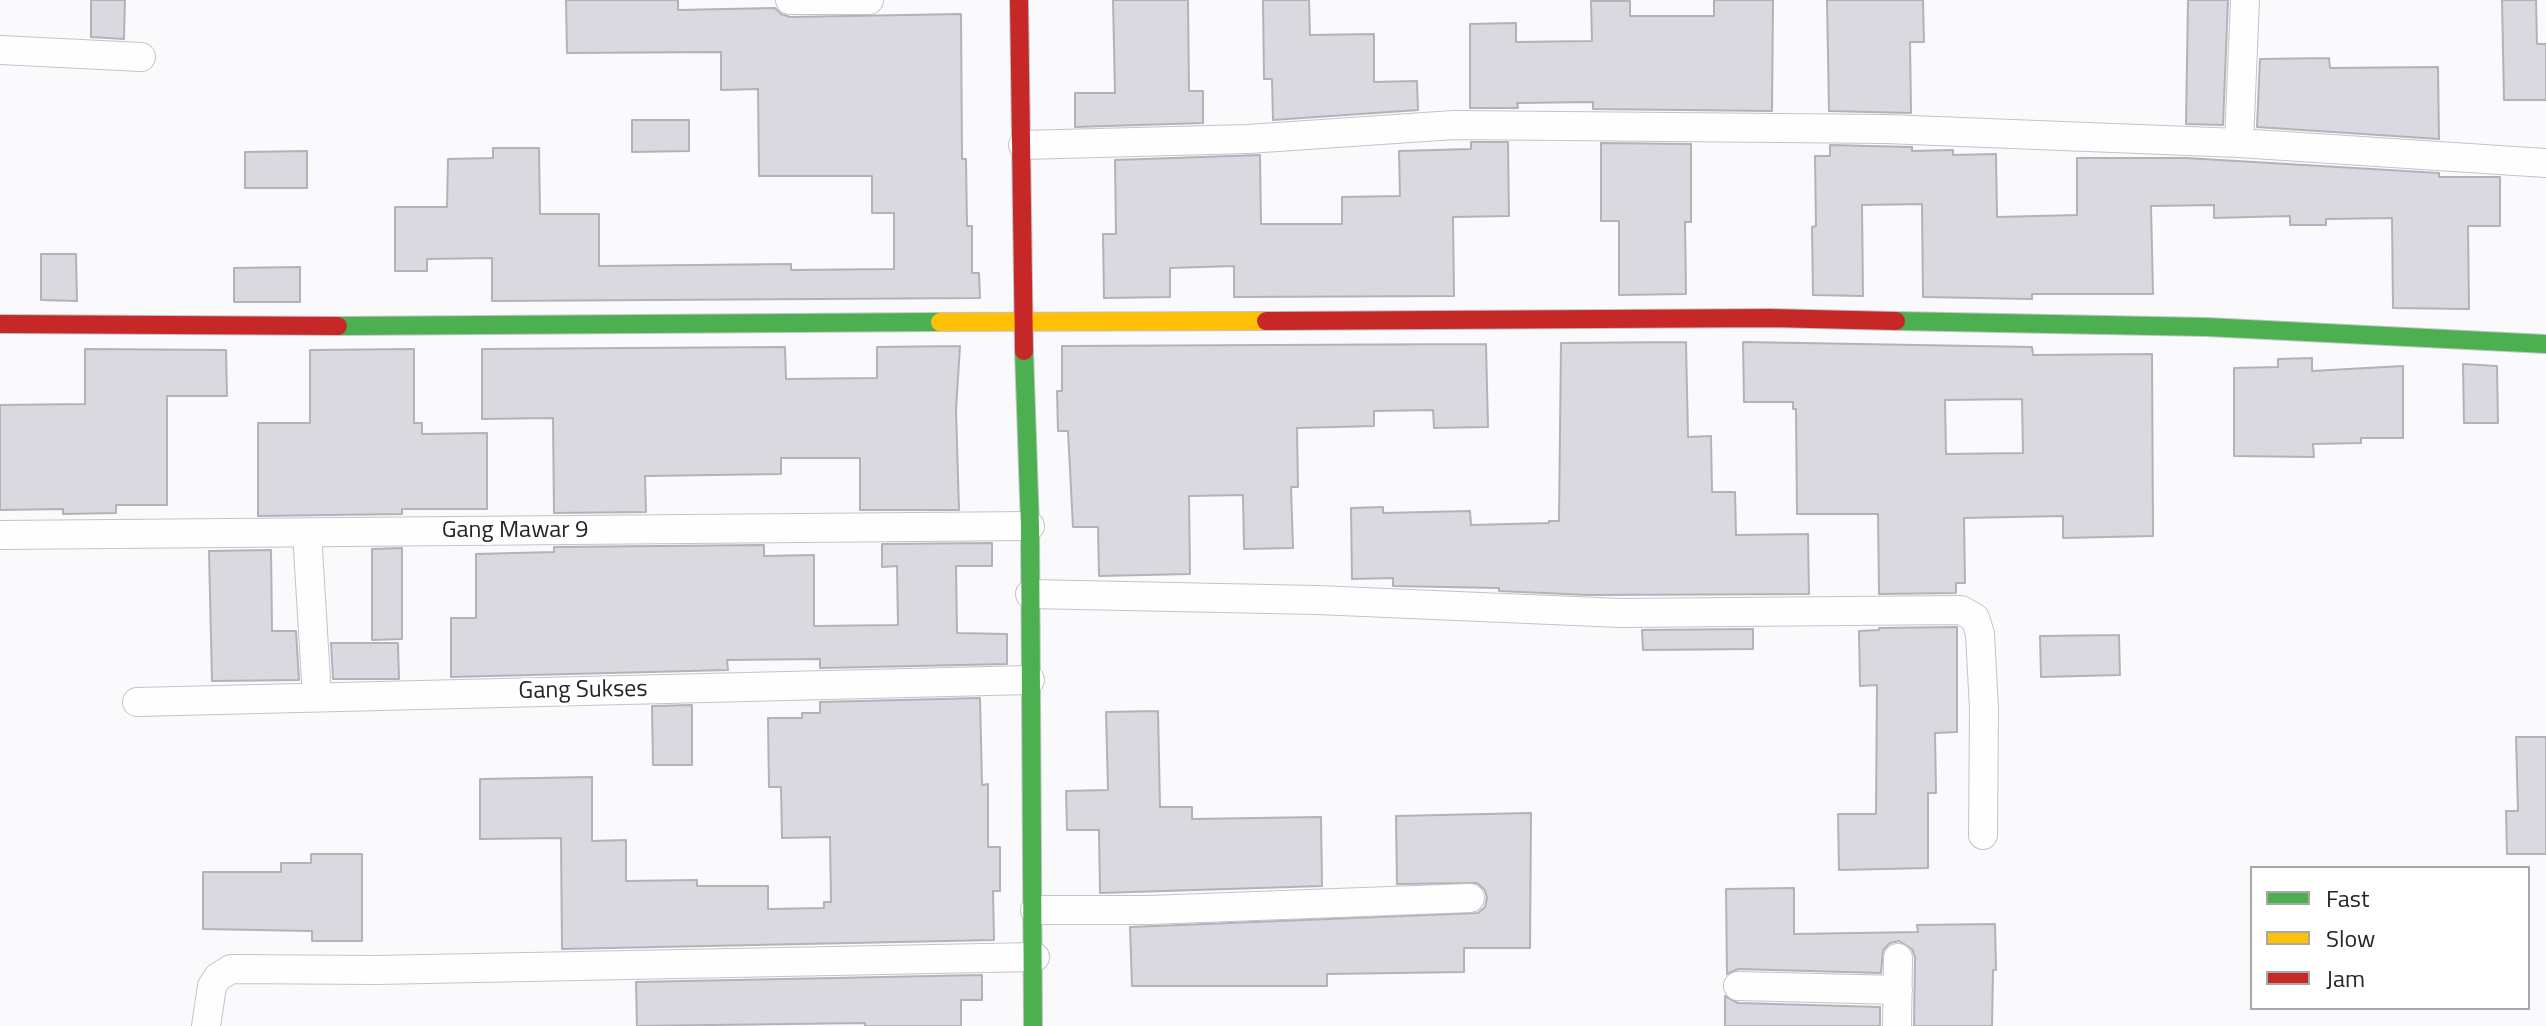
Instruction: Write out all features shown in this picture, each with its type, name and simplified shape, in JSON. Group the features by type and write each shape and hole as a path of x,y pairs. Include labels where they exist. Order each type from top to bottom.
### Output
{"street":[{"path":"790,0 869,0"},
{"path":"1019,0 1023,320 1030,526 1035,910 1033,1026"},
{"path":"2239,143 2245,0"},
{"path":"0,50 141,57"},
{"path":"1023,145 1248,139 1454,125 1886,129 2239,143 2546,163"},
{"path":"0,324 257,326 1770,318 2207,327 2546,344"},
{"name":"Gang Mawar 9","path":"0,535 1030,526"},
{"path":"307,533 317,697"},
{"path":"1030,594 1317,600 1621,613 1961,610 1975,618 1980,634 1984,709 1983,835"},
{"name":"Gang Sukses","path":"137,702 1030,680"},
{"path":"1035,910 1149,910 1470,898"},
{"path":"206,1026 212,986 218,977 231,969 392,970 1035,957"},
{"path":"1897,1026 1898,958"},
{"path":"1738,986 1898,990"}],"building":[{"path":"91,0 125,0 124,39 91,37"},
{"path":"566,0 678,0 678,10 775,8 790,17 961,14 962,159 966,159 967,226 972,226 972,273 979,273 980,298 492,301 492,258 427,259 427,271 395,271 395,207 447,207 448,159 493,158 493,148 539,148 540,214 599,214 599,266 791,264 791,270 894,269 894,213 872,213 872,176 759,176 758,89 721,90 721,52 567,53"},
{"path":"1113,0 1188,0 1189,91 1203,91 1203,123 1075,127 1075,93 1115,93"},
{"path":"1263,0 1309,0 1310,35 1374,34 1374,82 1417,81 1418,110 1273,120 1272,79 1264,79"},
{"path":"1714,0 1773,0 1772,111 1593,109 1593,102 1517,103 1518,108 1470,108 1470,24 1516,23 1516,42 1592,41 1591,1 1630,1 1630,16 1714,16"},
{"path":"1827,0 1923,0 1924,42 1910,42 1911,113 1829,111"},
{"path":"2188,0 2228,0 2223,125 2186,124"},
{"path":"2502,0 2536,0 2537,44 2546,44 2546,100 2504,100"},
{"path":"2329,58 2330,68 2438,67 2439,139 2257,127 2260,59"},
{"path":"632,120 689,120 689,151 632,152"},
{"path":"1471,142 1508,142 1509,216 1453,217 1454,296 1234,297 1234,266 1170,268 1170,297 1104,298 1103,234 1116,234 1115,160 1260,155 1261,224 1342,224 1342,197 1400,196 1399,151 1471,149"},
{"path":"1601,143 1691,144 1691,222 1685,222 1686,294 1619,295 1619,221 1601,221"},
{"path":"1830,145 1912,147 1912,151 1953,150 1953,155 1996,154 1997,217 2077,215 2077,158 2186,158 2439,173 2439,177 2500,177 2500,226 2468,226 2469,309 2393,308 2392,218 2326,219 2326,225 2290,225 2290,216 2214,218 2214,205 2151,206 2153,294 2032,294 2032,299 1923,297 1922,204 1862,205 1863,296 1813,295 1815,156 1830,156"},
{"path":"307,151 307,188 245,188 245,152"},
{"path":"41,254 76,254 77,301 41,300"},
{"path":"300,267 300,302 234,302 234,268"},
{"path":"1686,342 1688,437 1711,436 1712,492 1735,492 1736,535 1808,534 1809,594 1588,595 1499,591 1499,588 1393,586 1393,578 1352,579 1351,508 1383,507 1383,513 1470,511 1471,525 1559,521 1561,343"},
{"path":"1743,342 2032,347 2033,355 2152,354 2153,536 2063,538 2063,516 1964,518 1965,583 1956,583 1956,593 1879,594 1878,514 1797,514 1796,409 1793,409 1793,402 1744,402","holes":["2022,399 2023,453 1946,454 1945,400"]},
{"path":"1486,344 1488,427 1434,428 1433,410 1374,411 1374,426 1297,428 1298,487 1291,487 1293,548 1244,549 1243,495 1189,496 1190,574 1099,576 1098,527 1073,527 1068,431 1058,431 1057,391 1062,391 1062,346"},
{"path":"960,346 956,410 959,510 860,510 860,458 781,458 781,474 645,476 646,512 554,513 553,418 482,419 482,349 785,347 786,379 877,378 877,347"},
{"path":"85,349 226,350 227,396 167,396 167,505 116,505 116,513 63,514 63,509 0,510 0,405 85,404"},
{"path":"414,349 414,423 422,423 422,434 487,433 487,509 402,509 402,514 258,516 258,423 310,423 310,350"},
{"path":"2312,358 2312,371 2403,366 2403,438 2361,438 2361,443 2313,444 2314,457 2234,456 2234,368 2278,367 2278,359"},
{"path":"2463,364 2497,366 2498,423 2464,423"},
{"path":"992,543 992,566 956,566 957,633 1007,634 1007,664 820,668 820,659 727,660 728,670 451,677 451,618 476,618 476,554 554,552 554,547 764,545 764,556 814,555 814,626 898,625 897,566 882,567 882,544"},
{"path":"402,548 402,639 372,640 372,549"},
{"path":"271,550 272,631 296,631 299,680 212,681 209,551"},
{"path":"1957,627 1957,732 1935,733 1936,793 1928,793 1928,868 1839,870 1838,814 1876,814 1877,685 1860,686 1859,631"},
{"path":"1753,629 1753,649 1643,650 1642,630"},
{"path":"2119,635 2120,675 2041,677 2040,636"},
{"path":"331,643 398,643 399,679 333,679"},
{"path":"980,698 982,785 988,784 988,847 1000,847 1000,891 993,891 994,940 562,949 561,838 480,839 480,779 592,777 592,841 626,840 626,881 697,880 697,886 768,886 768,909 824,908 824,902 831,902 830,837 782,838 781,787 769,787 768,718 802,718 802,713 820,713 820,702"},
{"path":"692,705 692,765 653,765 652,706"},
{"path":"1158,711 1160,807 1192,807 1192,819 1321,817 1322,886 1100,893 1099,830 1067,830 1066,791 1108,790 1106,712"},
{"path":"2516,737 2546,737 2546,854 2507,854 2506,811 2518,811"},
{"path":"1531,813 1530,948 1464,948 1464,972 1327,974 1327,986 1132,986 1130,927 1478,913 1485,907 1487,898 1485,890 1477,883 1397,884 1396,816"},
{"path":"311,854 362,854 362,941 312,941 312,931 203,929 203,872 281,872 281,863 311,863"},
{"path":"1794,888 1794,934 1918,932 1917,925 1995,924 1992,1026 1914,1026 1915,957 1912,949 1899,941 1890,943 1883,950 1881,973 1738,969 1727,974 1726,889"},
{"path":"982,975 982,1000 961,1000 961,1026 865,1026 865,1023 637,1026 636,982"},
{"path":"1725,996 1738,1003 1880,1007 1880,1026 1725,1026"}],"traffic: fast":[{"path":"1896,321 2207,327 2546,344"},
{"path":"338,326 940,322"},
{"path":"1024,351 1030,526 1033,1026"}],"traffic: slow":[{"path":"940,322 1266,321"}],"traffic: jam":[{"path":"1019,0 1024,351"},
{"path":"1266,321 1770,318 1896,321"},
{"path":"0,324 338,326"}]}
